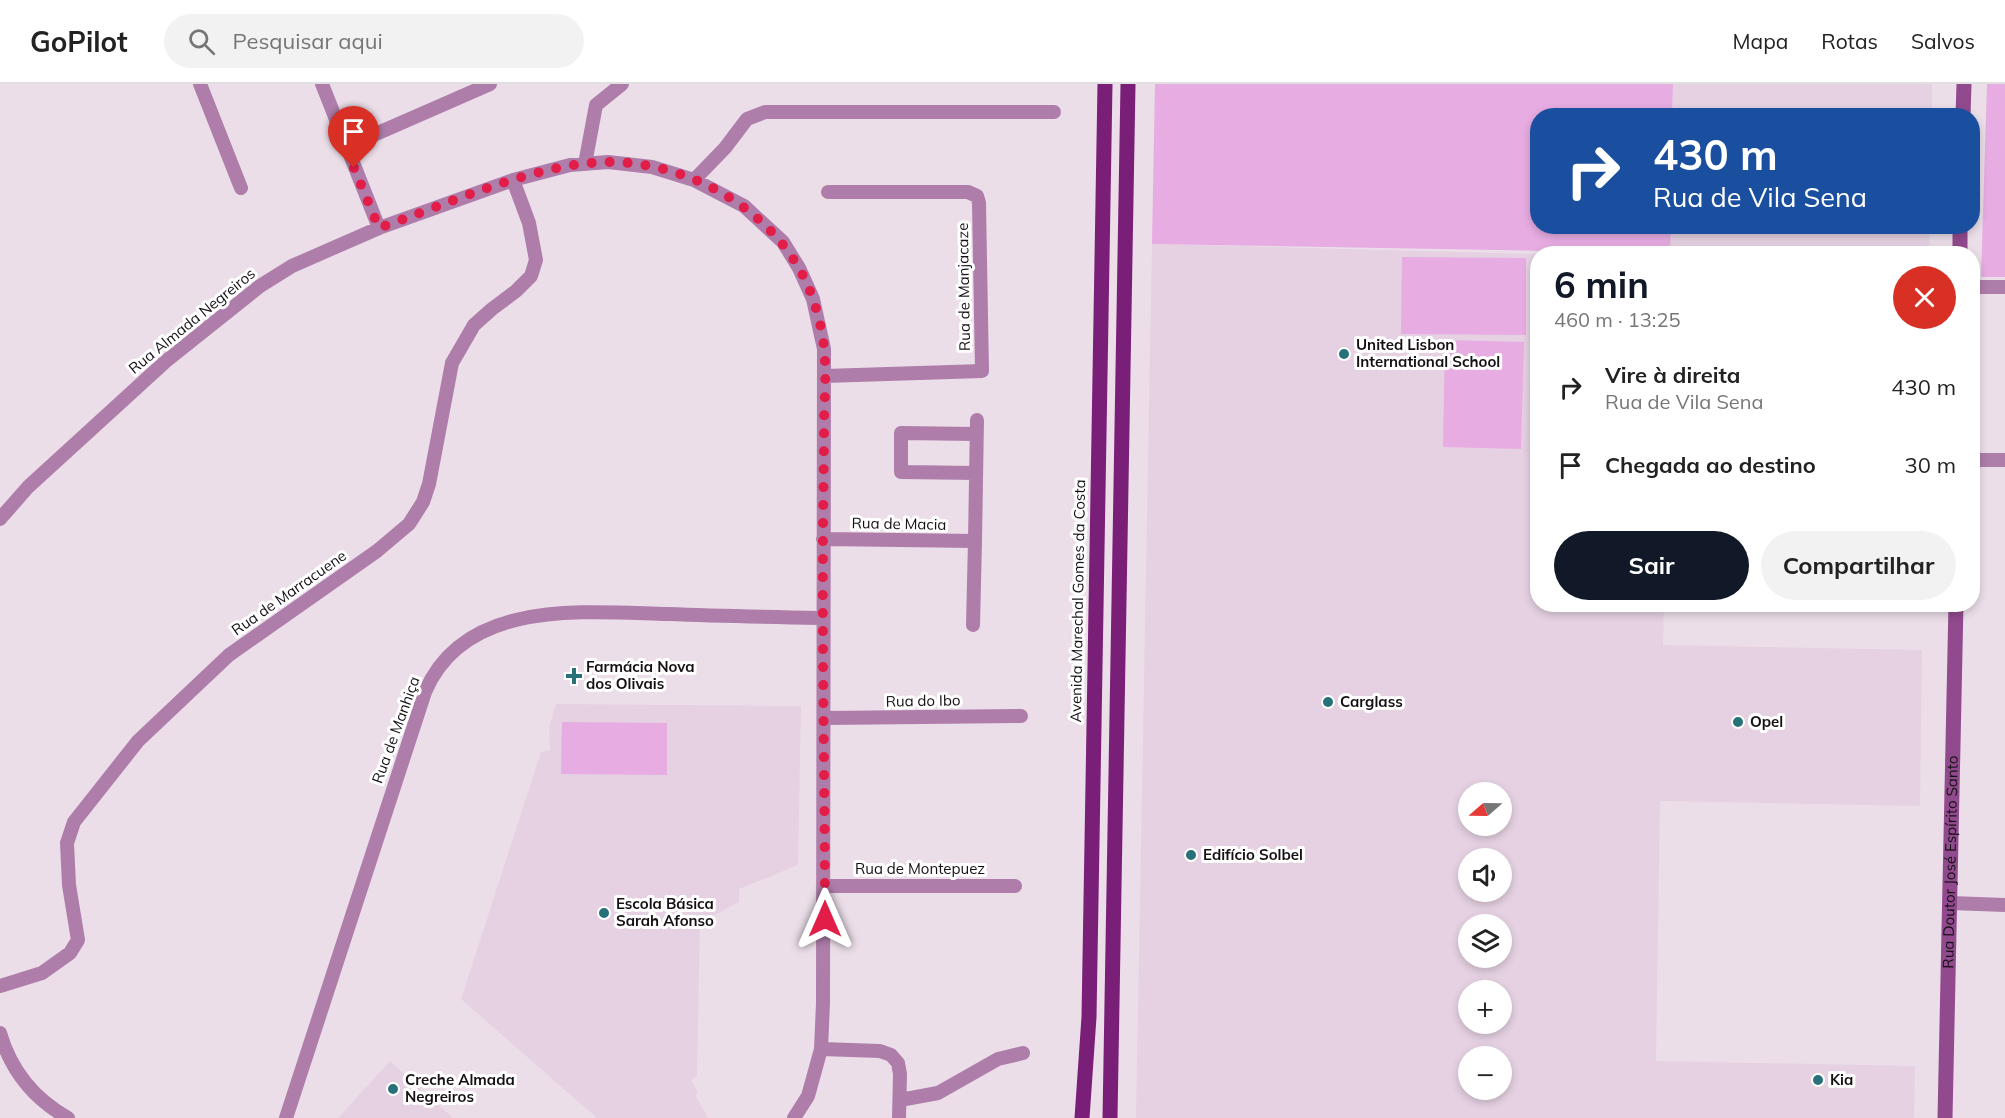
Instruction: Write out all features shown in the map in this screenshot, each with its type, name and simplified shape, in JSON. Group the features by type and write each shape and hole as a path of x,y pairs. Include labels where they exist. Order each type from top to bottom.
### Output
{"main road":[{"name":"Avenida Marechal Gomes da Costa","path":"1082,1118 1089,1017 1105,84"},
{"path":"1110,1118 1128,84"}],"street":[{"path":"200,84 242,188"},
{"path":"322,84 379,228"},
{"path":"346,147 490,84"},
{"path":"585,164 596,105 622,84"},
{"path":"1963,108 1964,84"},
{"path":"694,180 725,148 747,119 765,112 1054,112"},
{"name":"Rua Almada Negreiros","path":"0,519 28,487 166,361 260,286 292,266 379,228 513,180 570,165 608,162 638,164 694,180 744,206 783,242 799,268 813,299 824,348 825,886 821,1049 808,1096 794,1118"},
{"name":"Rua de Marracuene","path":"0,986 42,973 70,953 78,940 69,885 67,843 70,832 74,822 138,741 229,655 377,551 409,524 423,502 429,484 453,363 474,325 531,276 536,260 529,223 513,180"},
{"name":"Rua de Manjacaze","path":"825,376 982,371 980,225 977,196 968,192 828,192"},
{"path":"1980,287 2005,287"},
{"path":"973,625 977,420"},
{"path":"976,435 901,433 901,472 976,473"},
{"path":"1980,460 2005,460"},
{"name":"Rua de Macia","path":"823,539 975,541"},
{"name":"Rua Doutor José Espírito Santo","path":"1945,1118 1956,612"},
{"name":"Rua de Manhiça","path":"286,1118 425,692 437,670 450,654 466,641 496,626 548,614 624,613 823,618"},
{"name":"Rua do Ibo","path":"824,718 1021,716"},
{"name":"Rua de Montepuez","path":"825,886 1015,886"},
{"path":"1951,903 2005,905"},
{"path":"0,1033 11,1061 26,1084 45,1104 68,1118"},
{"path":"821,1049 880,1051 891,1055 898,1063 900,1074 899,1118"},
{"path":"900,1100 938,1094 998,1059 1023,1053"}],"shaded area":[{"path":"1155,84 1673,84 1672,108 1530,108 1530,234 1671,234 1670,246 1530,246 1530,251 1152,244"},
{"path":"1673,84 1932,84 1932,108 1672,108"},
{"path":"1987,84 2005,84 2005,277 1981,277"},
{"path":"1671,234 1930,234 1929,246 1670,246"},
{"path":"1152,244 1530,254 1530,612 1664,612 1663,645 1922,650 1920,806 1660,801 1656,1061 1915,1066 1914,1118 1136,1118"},
{"path":"1402,257 1526,258 1526,335 1401,334"},
{"path":"1445,340 1524,342 1521,449 1443,447"},
{"name":"Escola Básica Sarah Afonso","path":"556,704 801,706 798,865 739,889 739,902 700,923 697,1076 691,1080 698,1093 695,1095 708,1118 597,1118 461,999 541,752 550,750 549,727"},
{"path":"562,722 667,723 667,775 561,774"},
{"name":"Creche Almada Negreiros","path":"390,1061 453,1118 338,1118"}],"place":[{"name":"United Lisbon International School","path":"1344,354"},
{"name":"Farmácia Nova dos Olivais","path":"574,676"},
{"name":"Carglass","path":"1328,702"},
{"name":"Opel","path":"1738,722"},
{"name":"Edifício Solbel","path":"1191,855"},
{"name":"Escola Básica Sarah Afonso","path":"604,913"},
{"name":"Kia","path":"1818,1080"},
{"name":"Creche Almada Negreiros","path":"393,1089"}],"route":[{"path":"354,168 379,228 513,180 570,165 622,162 652,167 694,180 744,206 783,242 799,268 813,299 824,348 825,919"}]}
